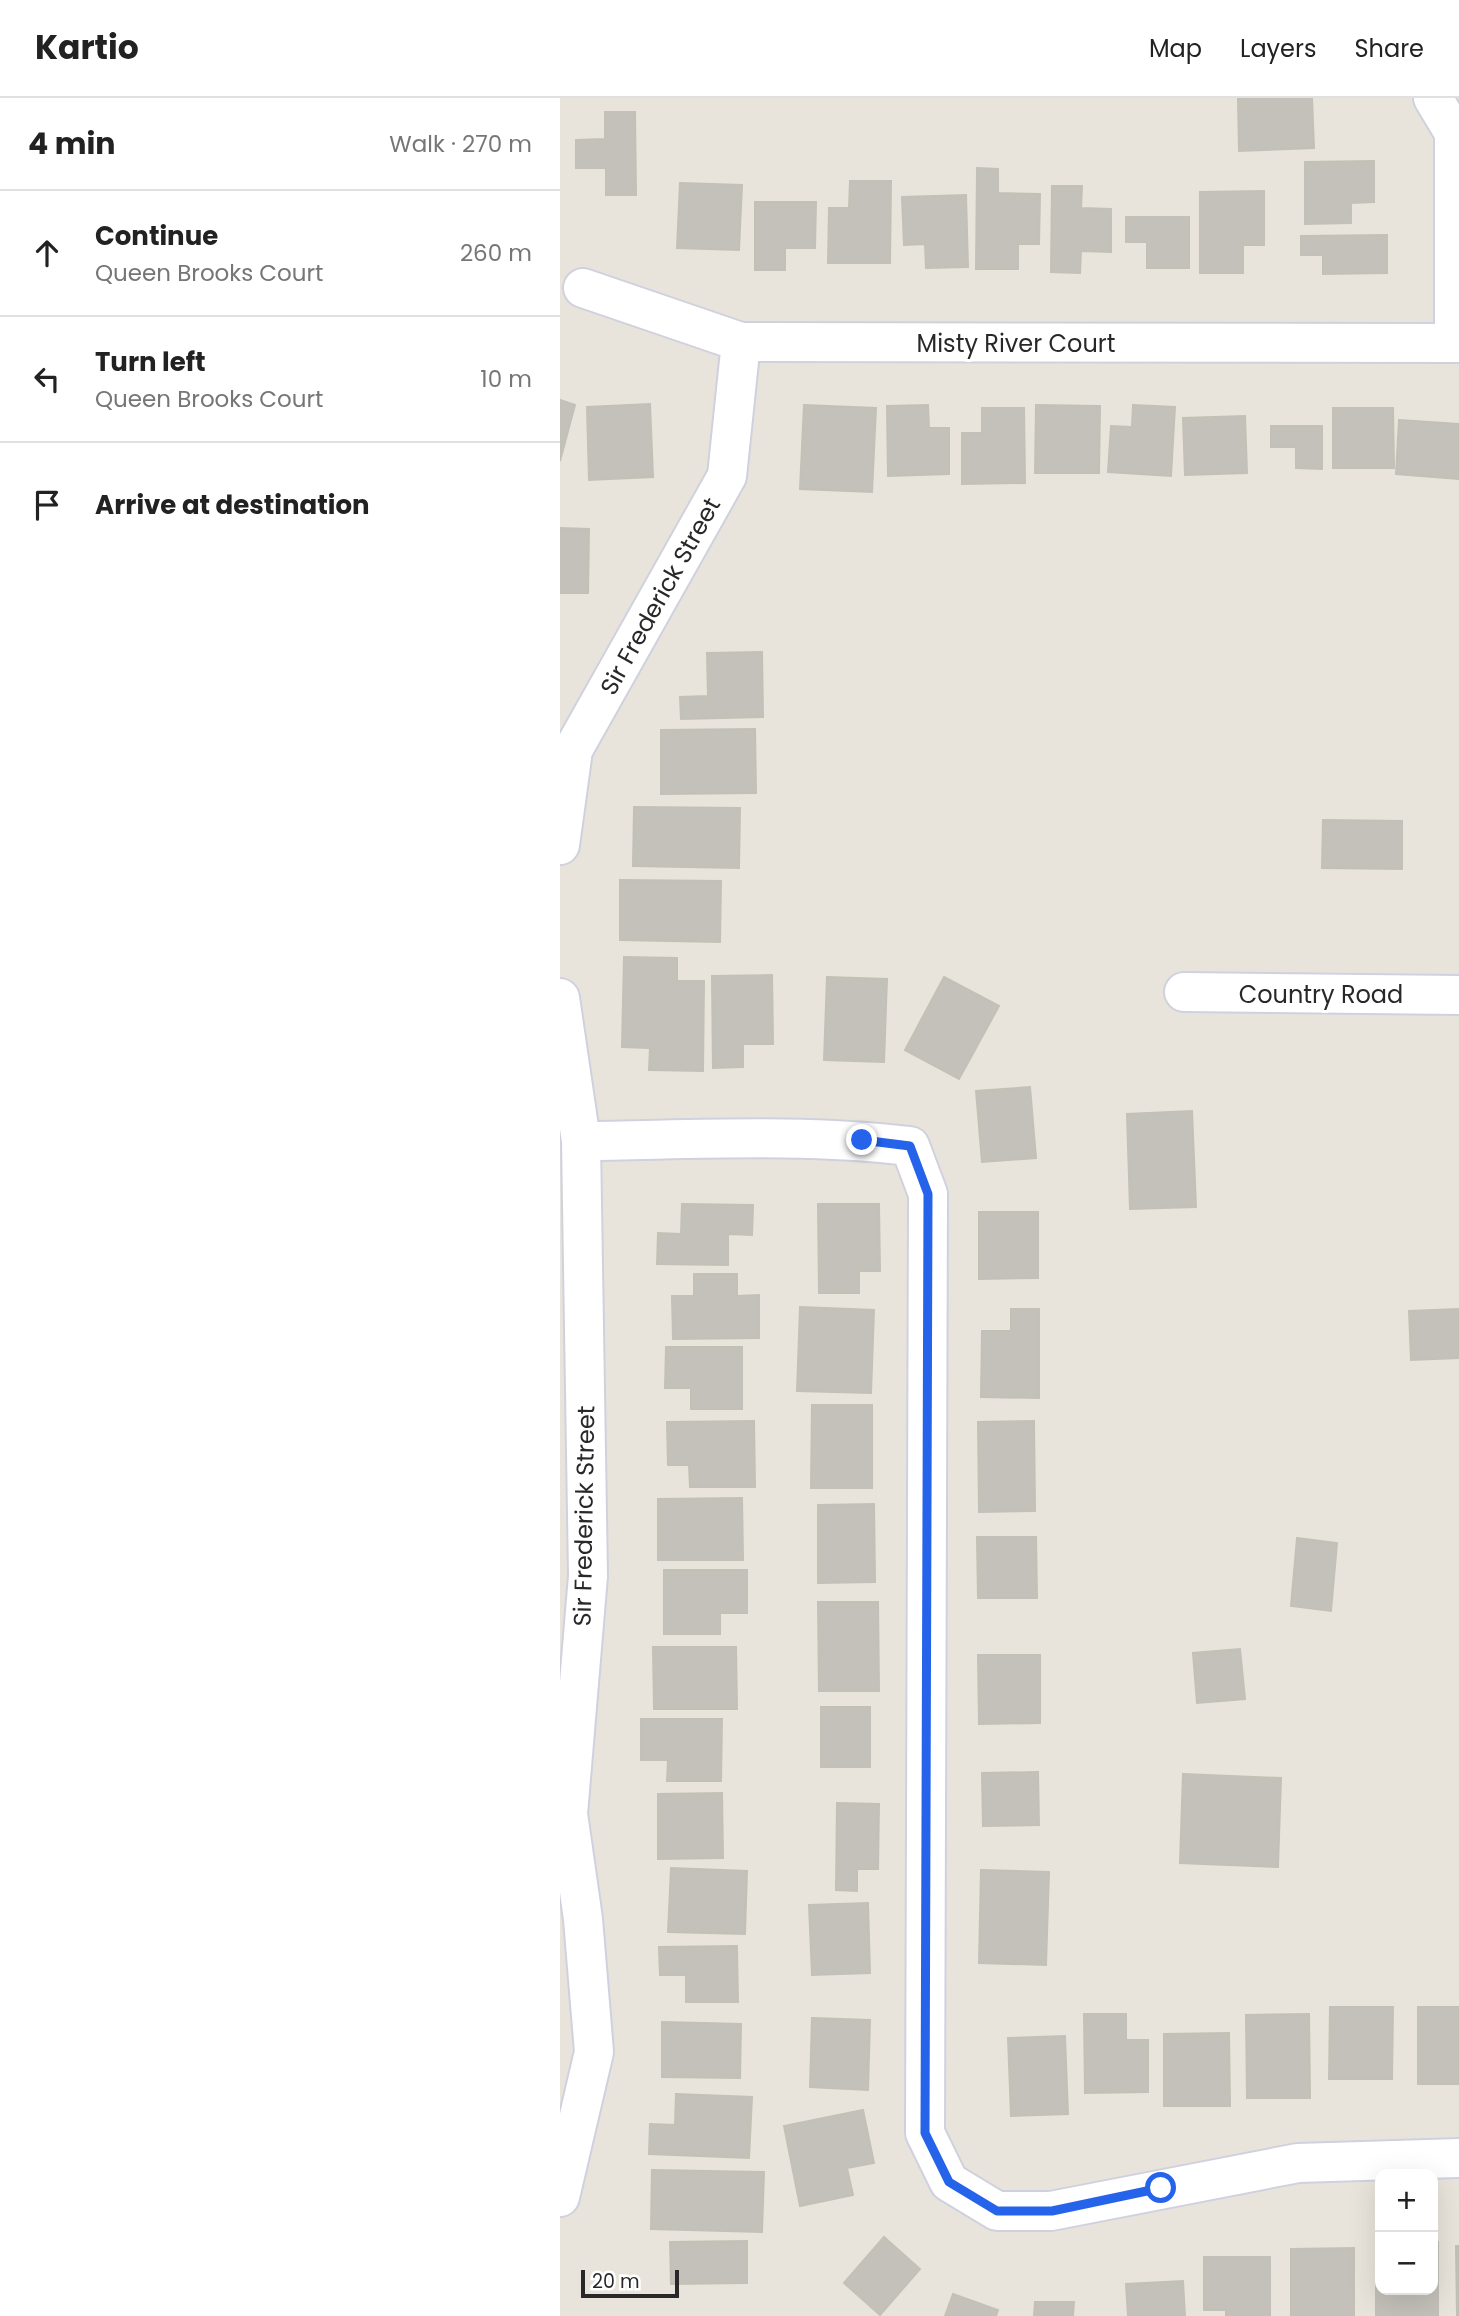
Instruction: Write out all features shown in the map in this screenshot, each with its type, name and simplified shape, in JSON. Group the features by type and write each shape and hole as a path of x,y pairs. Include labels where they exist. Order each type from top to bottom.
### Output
{"street":[{"path":"1433,98 1454,133 1457,343"},
{"name":"Misty River Court","path":"583,288 741,342 1457,343"},
{"name":"Sir Frederick Street","path":"560,845 573,750 727,476 741,342"},
{"name":"Country Road","path":"1184,992 1459,995"},
{"name":"Sir Frederick Street","path":"560,998 581,1141 588,1576 568,1814 583,1919 594,2052 560,2197"},
{"path":"581,1141 862,1140 910,1146 928,1194 925,2133 949,2182 997,2211 1052,2211 1298,2163 1459,2158"}],"building":[{"path":"1238,98 1312,98 1314,148 1239,151"},
{"path":"605,112 635,112 636,195 606,195 606,168 576,168 576,140 605,139"},
{"path":"1374,161 1374,202 1351,203 1351,223 1305,224 1305,162"},
{"path":"977,168 998,169 998,193 1040,194 1039,244 1018,244 1018,269 976,269"},
{"path":"850,181 891,181 890,263 828,263 829,208 849,208"},
{"path":"680,183 742,185 739,250 677,248"},
{"path":"1052,186 1082,186 1081,208 1111,209 1111,252 1081,251 1080,273 1051,272"},
{"path":"1264,191 1264,245 1243,245 1243,273 1200,273 1200,192"},
{"path":"966,195 968,267 926,268 925,244 904,245 902,197"},
{"path":"755,202 816,202 815,248 785,248 785,270 755,270"},
{"path":"1126,217 1189,217 1189,268 1147,268 1147,242 1126,242"},
{"path":"1387,235 1387,273 1323,274 1323,255 1301,255 1301,236"},
{"path":"560,400 575,405 560,461"},
{"path":"650,404 653,477 589,480 587,407"},
{"path":"804,405 876,408 872,492 800,489"},
{"path":"928,405 929,428 949,428 949,474 888,476 887,406"},
{"path":"1036,405 1100,406 1099,473 1035,473"},
{"path":"1133,405 1175,407 1171,476 1108,472 1111,426 1132,427"},
{"path":"982,408 1024,408 1025,483 962,484 962,433 982,433"},
{"path":"1333,408 1393,408 1394,468 1333,468"},
{"path":"1245,416 1247,473 1185,475 1183,418"},
{"path":"1399,420 1459,424 1459,479 1396,474"},
{"path":"1271,426 1322,426 1322,469 1296,468 1296,447 1271,447"},
{"path":"560,528 589,529 588,593 560,593"},
{"path":"762,652 763,717 681,719 680,697 708,696 707,653"},
{"path":"755,729 756,793 661,794 661,730"},
{"path":"634,807 740,808 739,868 633,866"},
{"path":"1323,820 1402,821 1402,869 1322,868"},
{"path":"620,880 721,881 720,942 620,940"},
{"path":"624,957 677,958 677,981 704,981 703,1071 649,1070 650,1048 622,1047"},
{"path":"772,975 773,1044 743,1044 743,1067 713,1068 712,976"},
{"path":"827,977 887,979 884,1062 824,1060"},
{"path":"944,977 999,1006 959,1079 905,1050"},
{"path":"1030,1087 1036,1158 982,1162 976,1091"},
{"path":"1192,1111 1196,1207 1130,1209 1127,1114"},
{"path":"682,1204 753,1205 752,1235 728,1234 728,1265 657,1264 658,1233 681,1234"},
{"path":"818,1204 879,1204 880,1271 859,1271 859,1293 819,1293"},
{"path":"979,1212 1038,1212 1038,1278 979,1279"},
{"path":"694,1274 737,1274 737,1296 759,1295 759,1338 673,1339 672,1296 694,1296"},
{"path":"800,1307 874,1310 871,1393 797,1391"},
{"path":"1011,1309 1039,1309 1039,1398 981,1397 982,1331 1011,1331"},
{"path":"1459,1309 1459,1358 1411,1360 1409,1311"},
{"path":"666,1347 742,1347 742,1409 691,1409 691,1388 665,1388"},
{"path":"812,1405 872,1405 872,1488 811,1488"},
{"path":"754,1421 755,1487 690,1487 689,1465 668,1465 667,1422"},
{"path":"1034,1421 1035,1511 979,1512 978,1422"},
{"path":"742,1498 743,1560 658,1560 658,1499"},
{"path":"874,1504 875,1582 818,1583 818,1505"},
{"path":"977,1537 1036,1537 1037,1598 978,1598"},
{"path":"1297,1538 1337,1543 1331,1611 1291,1606"},
{"path":"664,1570 747,1570 747,1613 720,1613 720,1634 664,1634"},
{"path":"818,1602 878,1602 879,1691 819,1691"},
{"path":"653,1647 736,1647 737,1709 654,1709"},
{"path":"1240,1649 1245,1699 1197,1703 1193,1653"},
{"path":"978,1655 1040,1655 1040,1723 979,1724"},
{"path":"821,1707 870,1707 870,1767 821,1767"},
{"path":"641,1719 722,1719 721,1781 667,1781 668,1760 641,1760"},
{"path":"1038,1772 1039,1825 983,1826 982,1773"},
{"path":"1183,1774 1281,1778 1278,1867 1180,1863"},
{"path":"722,1793 723,1858 658,1859 658,1794"},
{"path":"837,1803 879,1804 878,1869 857,1869 857,1891 836,1890"},
{"path":"671,1868 747,1871 745,1934 668,1932"},
{"path":"981,1870 1049,1872 1046,1965 979,1963"},
{"path":"868,1903 870,1973 812,1975 809,1905"},
{"path":"737,1946 738,2002 686,2002 686,1975 660,1975 659,1947"},
{"path":"1330,2007 1393,2007 1392,2079 1329,2079"},
{"path":"1418,2007 1459,2007 1459,2084 1418,2084"},
{"path":"1084,2014 1126,2014 1126,2040 1148,2040 1148,2092 1085,2093"},
{"path":"1309,2014 1310,2098 1247,2098 1246,2015"},
{"path":"812,2018 870,2020 868,2090 810,2087"},
{"path":"662,2022 741,2024 740,2078 662,2077"},
{"path":"1229,2033 1230,2106 1164,2106 1164,2034"},
{"path":"1065,2036 1068,2114 1011,2116 1008,2038"},
{"path":"676,2094 752,2097 749,2158 649,2154 650,2124 675,2125"},
{"path":"863,2110 874,2163 847,2168 853,2195 800,2206 784,2126"},
{"path":"652,2170 764,2172 762,2232 651,2229"},
{"path":"884,2237 920,2269 880,2315 844,2283"},
{"path":"747,2241 747,2283 671,2284 670,2242"},
{"path":"1456,2246 1459,2246 1459,2316 1457,2316"},
{"path":"1354,2248 1354,2316 1291,2316 1291,2249"},
{"path":"1204,2257 1270,2257 1270,2316 1226,2316 1226,2310 1204,2310"},
{"path":"1183,2281 1185,2316 1128,2316 1126,2284"},
{"path":"953,2294 998,2310 996,2316 945,2316"},
{"path":"1376,2295 1438,2295 1438,2316 1376,2316"},
{"path":"1035,2302 1074,2302 1073,2316 1034,2316"}],"route":[{"path":"862,1140 910,1146 928,1194 925,2133 949,2182 997,2211 1052,2211 1161,2188"}]}
